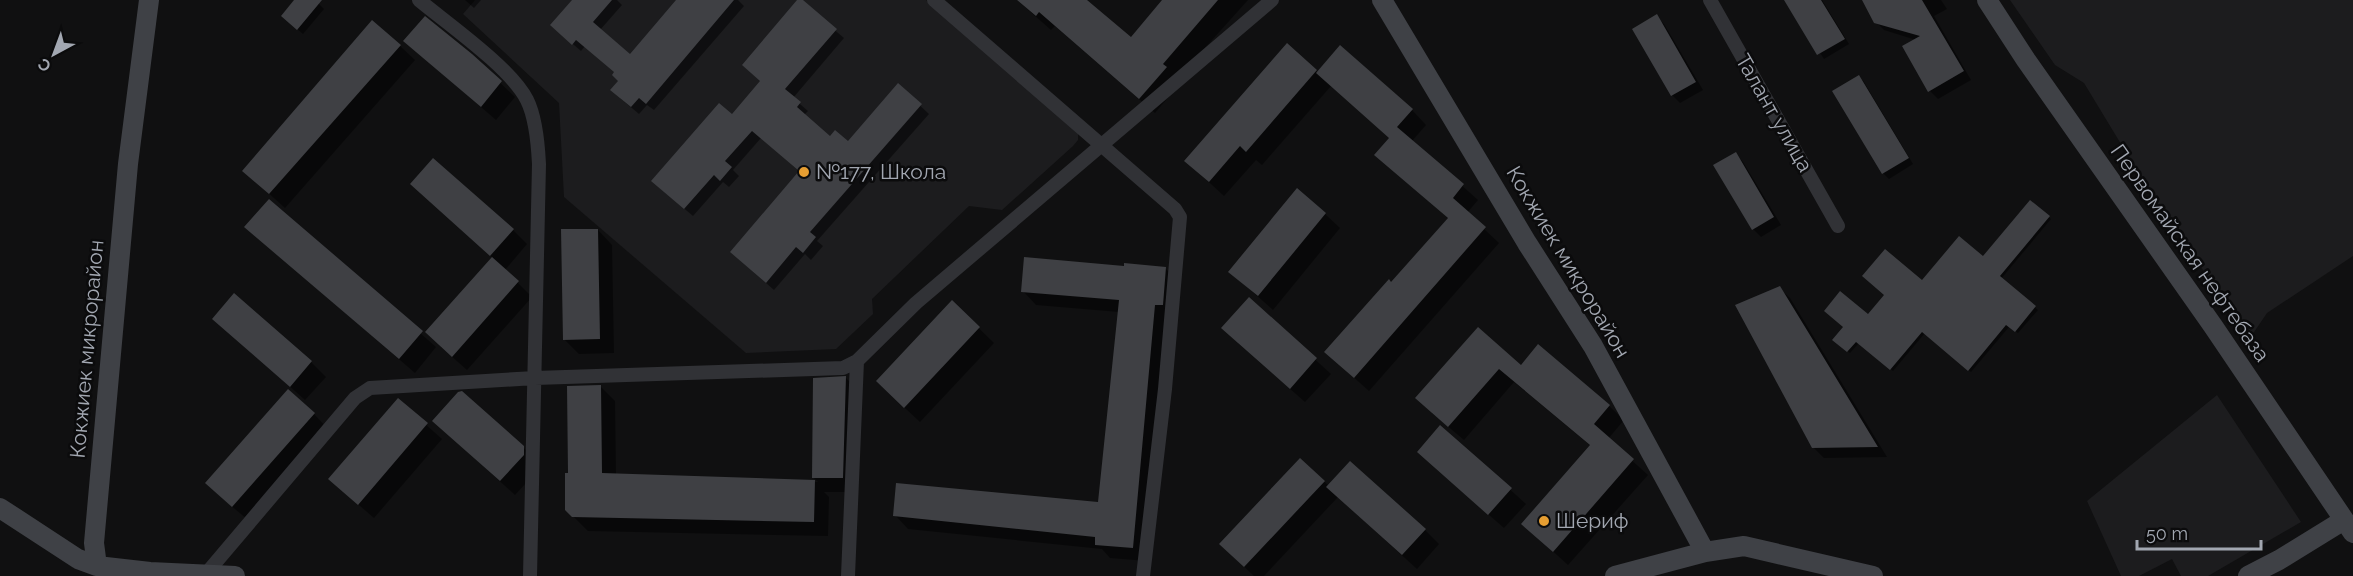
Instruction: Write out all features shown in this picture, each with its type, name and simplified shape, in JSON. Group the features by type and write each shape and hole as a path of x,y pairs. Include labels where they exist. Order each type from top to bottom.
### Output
{"street":[{"name":"Кокжиек микрорайон","path":"97,566 94,543 128,164 149,0"},
{"path":"418,0 504,71 528,101 538,143 530,576"},
{"path":"934,0 1175,208 1180,217 1165,389 1143,576"},
{"path":"205,574 355,398 370,388 535,378 843,368 857,361 916,303 1272,0"},
{"name":"Кокжиек микрорайон","path":"1382,0 1527,243 1593,346 1705,552"},
{"name":"Талант улица","path":"1710,0 1838,226"},
{"name":"Первомайская нефтебаза","path":"1987,0 2026,60 2349,527"},
{"path":"848,576 857,361"},
{"path":"0,508 78,559 97,566 235,576"},
{"path":"2248,576 2349,527"},
{"path":"1615,576 1705,552 1744,546 1873,576"}],"shaded area":[{"name":"№177, Школа","path":"475,0 926,0 1078,133 1078,140 1002,210 969,206 872,299 873,314 836,349 746,353 564,197 559,103 463,14"},
{"path":"2010,0 2353,0 2353,256 2267,313 2250,338 2158,205 2084,83 2055,65"},
{"path":"2217,395 2301,522 2208,576 2181,576 2172,559 2139,576 2121,576 2087,501"}],"building":[{"path":"294,0 322,0 297,30 281,16"},
{"path":"572,0 612,0 593,22 630,54 676,0 734,0 646,104 639,98 631,107 610,90 618,81 612,75 614,72 576,40 572,45 550,25"},
{"path":"797,0 803,0 837,29 785,89 801,102 797,107 830,136 835,130 848,141 898,83 922,104 810,232 816,237 803,253 796,247 766,283 730,252 799,171 752,131 725,161 732,167 720,181 714,175 684,209 651,181 719,103 732,114 760,81 742,65"},
{"path":"1017,0 1087,0 1131,37 1162,0 1218,0 1163,64 1167,67 1139,99 1039,12 1036,16"},
{"path":"1784,0 1821,0 1845,39 1817,55"},
{"path":"1862,0 1922,0 1964,71 1928,92 1902,46 1920,36 1874,23"},
{"path":"1657,14 1696,82 1671,96 1632,29"},
{"path":"425,16 502,81 481,107 403,41"},
{"path":"372,20 401,45 269,194 242,171"},
{"path":"1287,43 1317,70 1246,152 1240,146 1209,182 1184,161"},
{"path":"1340,45 1413,109 1397,127 1464,184 1453,198 1486,227 1354,378 1324,352 1389,279 1391,282 1448,218 1374,155 1389,138 1316,73"},
{"path":"1859,75 1909,158 1882,174 1832,91"},
{"path":"1736,152 1774,217 1752,230 1713,165"},
{"path":"433,158 514,229 490,256 410,184"},
{"path":"1297,188 1326,213 1258,296 1228,272"},
{"path":"269,199 423,331 399,359 244,227"},
{"path":"2030,200 2050,216 2000,276 2036,306 2015,332 2006,325 1968,371 1922,332 1890,370 1856,342 1847,352 1832,340 1843,327 1824,311 1840,291 1868,314 1884,295 1862,276 1885,249 1922,280 1959,236 1983,256"},
{"path":"561,229 598,229 600,339 563,340"},
{"path":"492,257 519,281 452,357 425,332"},
{"path":"1024,257 1124,266 1124,263 1166,267 1163,305 1155,305 1133,548 1095,545 1095,537 893,516 896,483 1098,502 1119,300 1021,292"},
{"path":"1780,286 1878,447 1812,448 1735,305"},
{"path":"234,293 312,361 290,387 212,319"},
{"path":"1249,297 1317,358 1290,389 1221,328"},
{"path":"952,300 980,327 904,408 876,381"},
{"path":"1478,327 1521,365 1538,344 1610,405 1594,424 1634,459 1553,552 1521,524 1590,445 1499,369 1448,427 1415,398"},
{"path":"846,376 843,478 812,478 813,378"},
{"path":"601,385 602,473 815,480 814,522 572,517 565,510 565,473 568,473 567,386"},
{"path":"288,389 315,413 232,507 205,483"},
{"path":"462,391 524,446 524,455 500,481 432,421 458,392"},
{"path":"398,398 428,423 358,505 328,479"},
{"path":"1440,425 1512,488 1488,515 1417,452"},
{"path":"1300,458 1325,481 1244,567 1219,544"},
{"path":"1350,461 1426,529 1402,555 1326,487"}],"place":[{"name":"№177, Школа","path":"804,172"},
{"name":"Шериф","path":"1544,521"}]}
